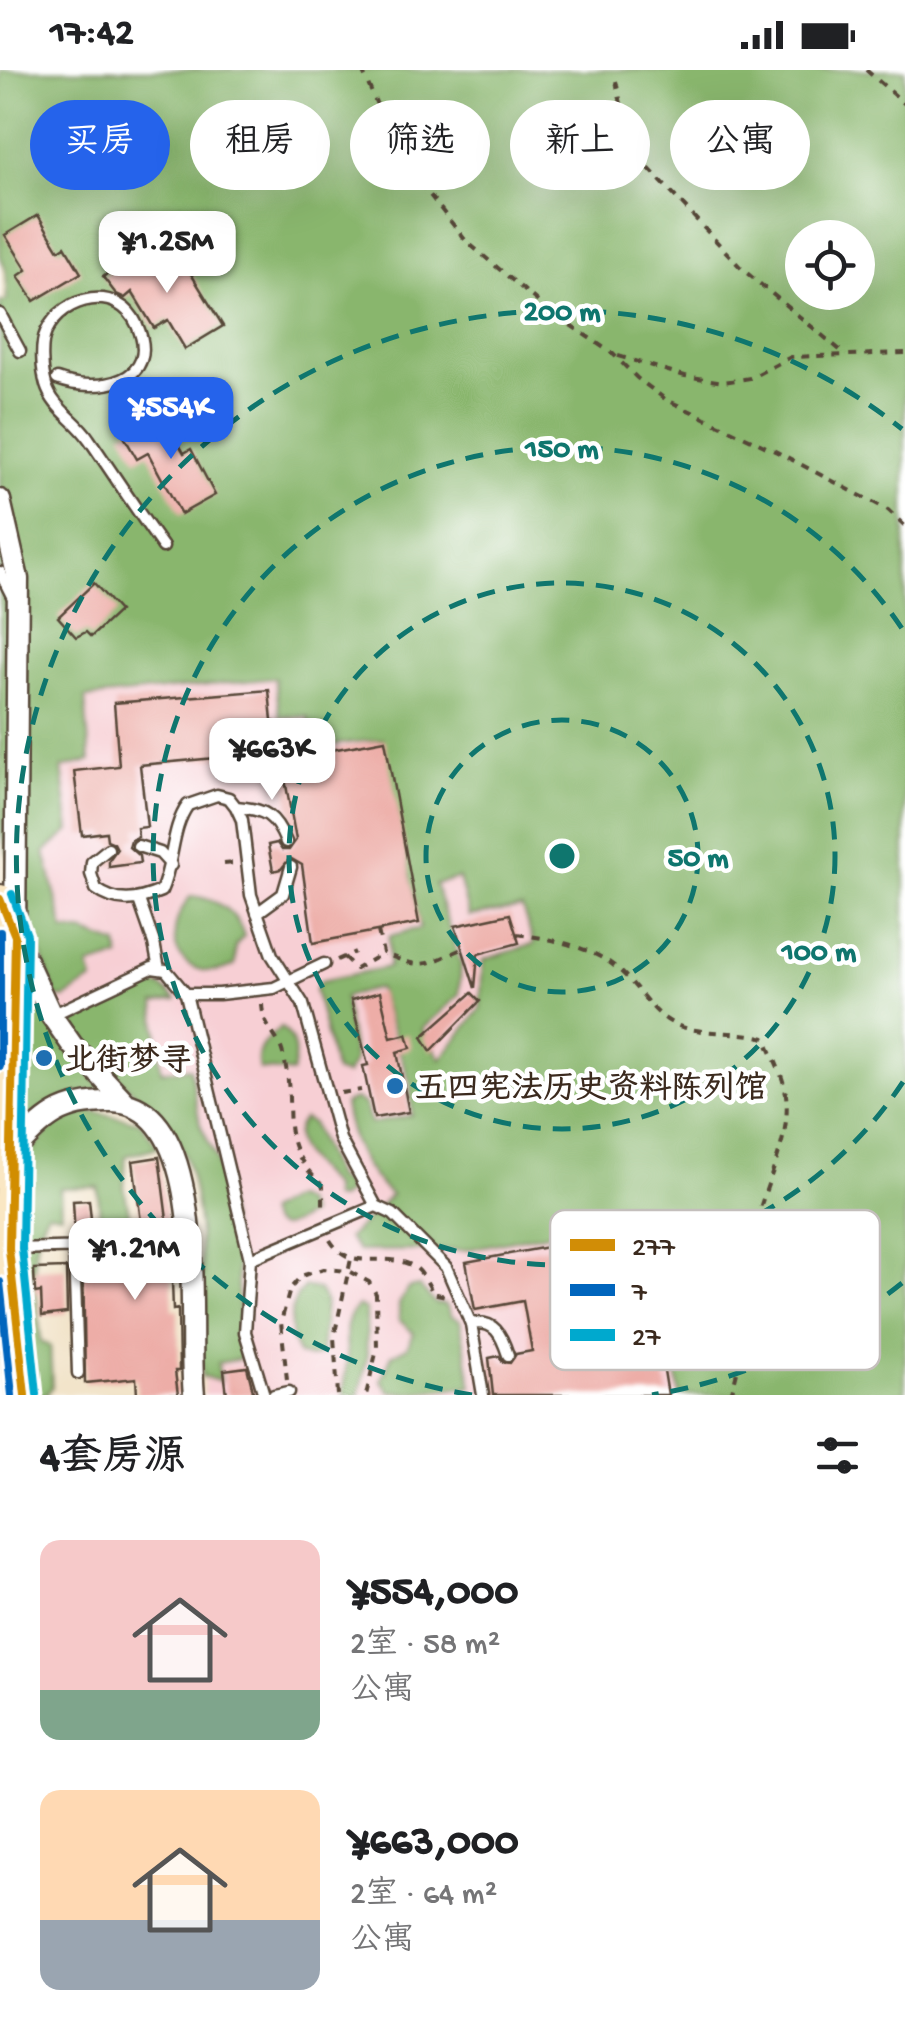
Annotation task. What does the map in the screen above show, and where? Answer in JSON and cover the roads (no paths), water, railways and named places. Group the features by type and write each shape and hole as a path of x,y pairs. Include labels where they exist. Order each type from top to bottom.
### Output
{"main road":[{"path":"0,899 14,936 9,1249 25,1395"}],"street":[{"path":"0,500 12,543 18,606 14,936 52,1015 72,1045 126,1102 143,1110 163,1133 178,1163 188,1220 194,1395"},
{"path":"10,1156 43,1120 69,1105 126,1102"}],"lane":[{"path":"57,378 74,386 97,387 121,382 135,372 142,353 139,328 127,309 101,298 81,300 62,310 46,332 42,346 46,384 54,404 87,435 162,547"},
{"path":"0,314 20,351"},
{"path":"0,572 18,606"},
{"path":"108,849 92,862 96,889 119,901 139,900 161,891 171,865 176,829 188,805 217,795 229,798 236,807 242,820 251,895 272,955 303,1004 340,1139 376,1206 394,1214 446,1267 471,1324 483,1395"},
{"path":"236,807 262,810 273,816 286,842"},
{"path":"138,846 160,853 171,865"},
{"path":"258,913 283,894 291,867"},
{"path":"139,900 159,969"},
{"path":"186,994 261,990 289,982 324,964"},
{"path":"52,1015 152,968 166,970 186,994 250,1259 244,1332 264,1395"},
{"path":"250,1259 376,1206"},
{"path":"9,1249 132,1246"},
{"path":"74,1247 78,1373"},
{"path":"471,1324 492,1325 501,1333 508,1355"},
{"path":"274,1395 289,1392"}],"place":[{"name":"北街梦寻","path":"44,1058"},
{"name":"五四宪法历史资料陈列馆","path":"395,1086"}]}
